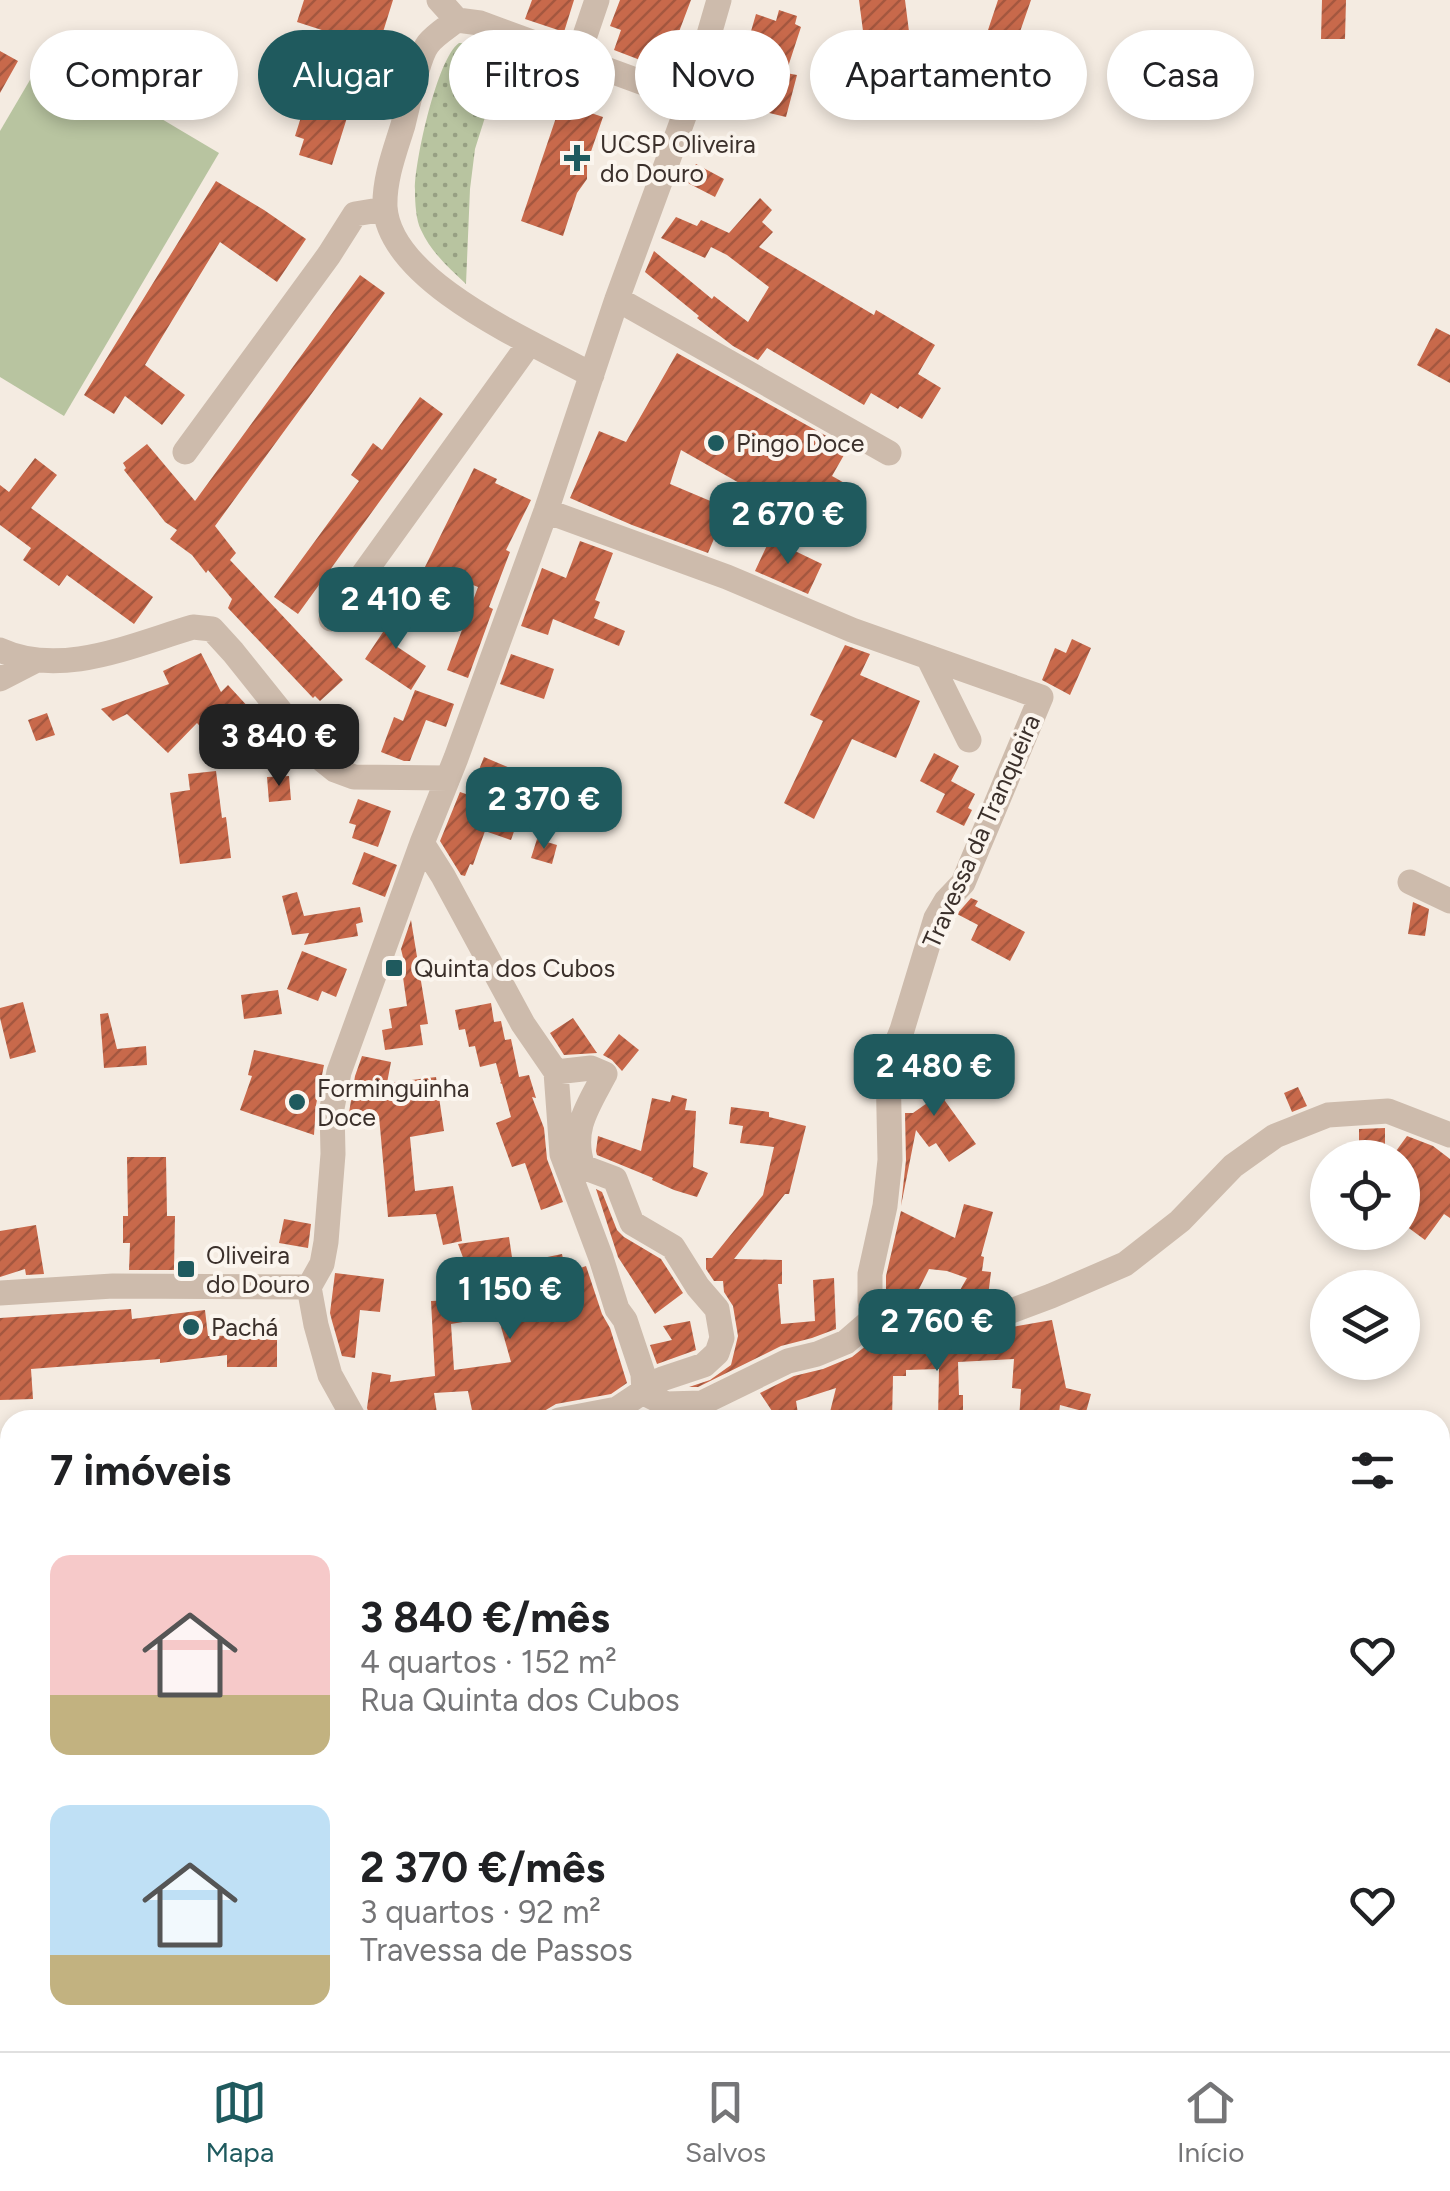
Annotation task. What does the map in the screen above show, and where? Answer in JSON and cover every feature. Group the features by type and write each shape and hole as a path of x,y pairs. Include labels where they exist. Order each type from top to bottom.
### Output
{"street":[{"path":"439,0 498,30"},
{"path":"587,30 597,0"},
{"path":"710,30 719,0"},
{"path":"457,10 426,46 387,178 385,209 394,236 408,258 443,289 530,344 592,375"},
{"path":"349,1410 330,1375 310,1287 322,1264 326,1242 333,1154 332,1108 339,1072 546,511 617,298 683,120"},
{"path":"184,452 356,214 385,209"},
{"path":"617,298 889,453"},
{"path":"330,619 530,344"},
{"path":"546,511 727,577 929,659 969,740"},
{"path":"0,650 33,662 72,660 193,626 212,629 314,753 335,770 354,777 448,778"},
{"name":"Travessa da Tranqueira","path":"875,1318 870,1301 870,1274 885,1206 890,1160 888,1065 936,918 963,883 1041,697 929,659"},
{"path":"0,679 33,662"},
{"path":"422,843 524,1024 556,1072 562,1154 643,1374 644,1393"},
{"path":"1410,882 1450,901"},
{"path":"556,1072 590,1068 605,1074 583,1114 577,1149 584,1167 615,1179 632,1223 673,1248 717,1310 722,1338 717,1353 704,1365 662,1378 644,1393 612,1410"},
{"path":"708,1410 788,1361 846,1342 875,1318 1010,1311 1125,1264 1180,1221 1233,1166 1276,1136 1328,1115 1388,1111 1450,1136"},
{"path":"0,1294 113,1286 310,1287"},
{"path":"644,1393 666,1404 695,1410"}],"green space":[{"path":"449,57 449,120 484,120 475,149 470,189 466,284 425,238 415,196 426,120"},
{"path":"30,80 30,120 163,120 219,153 64,416 0,377 0,131"}],"building":[{"path":"304,0 393,0 384,30 322,30 297,22"},
{"path":"532,0 574,0 565,30 525,19"},
{"path":"620,0 691,0 680,30 635,30 635,58 615,50 621,30 610,26"},
{"path":"859,0 905,0 909,30 863,30"},
{"path":"998,0 1031,0 1021,30 988,30"},
{"path":"1322,0 1346,0 1345,39 1321,39"},
{"path":"779,10 797,16 795,24 801,27 790,61 790,30 751,30 756,14 776,21"},
{"path":"0,51 18,61 0,93"},
{"path":"790,74 797,75 790,102"},
{"path":"300,120 346,120 332,165 299,155 304,139 295,136"},
{"path":"555,120 602,120 587,163 587,179 577,193 563,236 521,221"},
{"path":"696,164 724,179 715,197 686,182"},
{"path":"216,181 306,239 277,282 220,242 145,365 185,395 162,425 125,396 114,414 84,395"},
{"path":"760,198 772,210 762,222 773,232 759,247 874,315 876,310 935,345 918,374 941,388 922,419 871,393 864,405 767,348 758,360 697,318 645,272 654,251 712,299 714,296 748,322 769,287 711,247 705,258 661,238 676,217 697,226 701,220 729,233"},
{"path":"360,275 385,293 215,526 236,553 230,560 343,680 320,701 228,608 232,599 208,570 206,573 192,555 170,539 177,530 165,522 124,470 123,463 147,444 195,501"},
{"path":"1436,328 1450,335 1450,383 1417,365"},
{"path":"677,353 848,448 832,476 855,489 836,523 785,494 778,505 681,450 670,484 727,508 708,553 570,498 599,431 626,442"},
{"path":"420,397 443,414 298,614 274,597 359,481 351,475 373,443 382,450"},
{"path":"35,458 57,475 31,508 153,597 134,624 67,575 59,586 23,560 31,548 0,525 0,485 9,492"},
{"path":"474,468 531,500 506,550 510,552 468,678 447,670 478,587 443,573 440,579 423,571"},
{"path":"770,539 822,564 808,594 755,571"},
{"path":"580,541 613,553 595,600 600,602 594,618 625,631 619,646 553,619 548,635 521,626 542,568 566,578"},
{"path":"403,602 415,611 393,644 426,666 411,690 365,659"},
{"path":"1072,639 1091,648 1070,695 1042,680 1055,648 1066,653"},
{"path":"845,645 870,654 860,675 920,701 896,758 852,739 814,819 784,803 823,721 810,715"},
{"path":"201,653 221,692 228,685 263,723 243,741 234,731 218,746 197,723 168,753 127,714 113,721 101,709 169,684 163,671"},
{"path":"511,654 554,669 544,699 500,684"},
{"path":"415,690 454,704 446,727 426,720 410,761 404,761 381,752 394,717 403,721"},
{"path":"47,713 55,735 36,741 28,720"},
{"path":"934,753 959,766 951,781 975,794 964,826 936,812 945,794 920,781"},
{"path":"484,757 552,786 545,807 525,800 511,840 485,831 465,876 440,841 460,792 469,795"},
{"path":"216,771 231,858 180,864 170,793 190,790 188,774"},
{"path":"289,776 291,800 269,802 267,777"},
{"path":"358,799 391,811 378,847 352,838 356,825 349,823"},
{"path":"537,839 557,845 552,864 531,858"},
{"path":"364,852 397,865 385,897 352,884"},
{"path":"297,892 304,916 360,907 363,922 356,924 358,936 304,945 309,933 292,935 282,896"},
{"path":"971,898 978,901 975,906 1025,932 1010,961 971,940 978,925 957,914"},
{"path":"1413,902 1429,909 1425,936 1408,934"},
{"path":"411,920 428,1024 420,1025 423,1045 385,1050 382,1030 392,1028 389,1009 407,1006 401,949"},
{"path":"302,951 347,969 336,997 322,991 318,1001 287,989"},
{"path":"278,990 282,1014 244,1019 241,995"},
{"path":"23,1002 36,1052 10,1059 0,1008"},
{"path":"491,1003 494,1022 501,1021 505,1040 511,1039 519,1077 529,1075 536,1098 532,1097 544,1128 547,1159 563,1202 541,1210 525,1163 512,1167 496,1123 511,1117 496,1063 480,1067 475,1046 469,1047 465,1029 459,1030 455,1010"},
{"path":"108,1013 117,1049 146,1046 147,1065 104,1068 100,1014"},
{"path":"573,1018 597,1053 564,1055 550,1033"},
{"path":"619,1034 639,1050 622,1071 603,1055"},
{"path":"915,1041 943,1095 924,1090 908,1060"},
{"path":"254,1050 324,1065 314,1135 240,1110 252,1076 248,1075"},
{"path":"362,1056 391,1062 387,1083 436,1077 444,1131 410,1137 415,1191 453,1186 462,1241 443,1245 436,1214 388,1217 379,1116 348,1119"},
{"path":"1298,1087 1307,1106 1292,1112 1284,1093"},
{"path":"940,1094 976,1144 949,1162 936,1143 929,1147 916,1130 901,1206 906,1160 905,1113 913,1113"},
{"path":"672,1095 687,1099 685,1110 696,1111 693,1167 708,1173 697,1197 597,1155 596,1151 598,1136 641,1151 652,1098 670,1102"},
{"path":"731,1107 769,1112 769,1117 806,1126 789,1194 785,1194 734,1259 782,1260 782,1284 778,1284 781,1324 815,1321 813,1280 834,1278 836,1329 781,1346 698,1387 689,1387 710,1380 731,1365 738,1336 733,1306 724,1292 723,1281 714,1281 706,1269 706,1258 712,1258 763,1195 774,1147 740,1143 743,1126 729,1124"},
{"path":"1385,1128 1385,1140 1359,1140 1359,1129"},
{"path":"1420,1141 1450,1159 1450,1218 1444,1214 1425,1240 1420,1236"},
{"path":"127,1157 166,1157 167,1216 175,1216 174,1270 129,1270 130,1243 123,1243 123,1216 128,1216"},
{"path":"596,1189 602,1192 617,1230 661,1259 683,1293 655,1314 618,1257"},
{"path":"964,1204 993,1212 981,1256 982,1271 991,1272 988,1296 956,1297 967,1278 929,1269 917,1293 886,1293 886,1276 901,1211 955,1238"},
{"path":"284,1219 311,1224 308,1248 279,1243"},
{"path":"36,1225 44,1274 26,1275 25,1269 0,1277 0,1231"},
{"path":"509,1237 513,1264 562,1254 566,1273 586,1266 627,1383 611,1394 556,1404 546,1410 472,1410 468,1391 434,1393 437,1410 368,1410 372,1372 391,1375 390,1382 435,1376 431,1301 452,1300 449,1283 471,1279 458,1244","holes":["498,1316 511,1362 454,1370 451,1324"]},
{"path":"335,1273 384,1279 380,1312 360,1310 355,1358 342,1356 330,1313"},
{"path":"131,1309 132,1319 205,1310 208,1336 277,1335 277,1367 227,1367 227,1355 160,1363 160,1359 31,1369 33,1399 0,1400 0,1318"},
{"path":"1052,1320 1066,1388 1091,1394 1087,1410 1060,1405 1059,1410 1020,1410 1021,1389 1012,1388 1014,1359 958,1362 963,1410 938,1410 939,1369 906,1370 906,1376 893,1376 892,1410 830,1410 836,1388 796,1401 797,1410 771,1410 760,1393 794,1376 852,1357 867,1345 894,1344 894,1332 1012,1327"},
{"path":"690,1321 696,1350 657,1364 650,1345 672,1340 663,1326"}],"place":[{"name":"UCSP Oliveira do Douro","path":"577,158"},
{"name":"Pingo Doce","path":"716,443"},
{"name":"Quinta dos Cubos","path":"394,968"},
{"name":"Forminguinha Doce","path":"297,1102"},
{"name":"Oliveira do Douro","path":"186,1269"},
{"name":"Pachá","path":"191,1327"}]}
